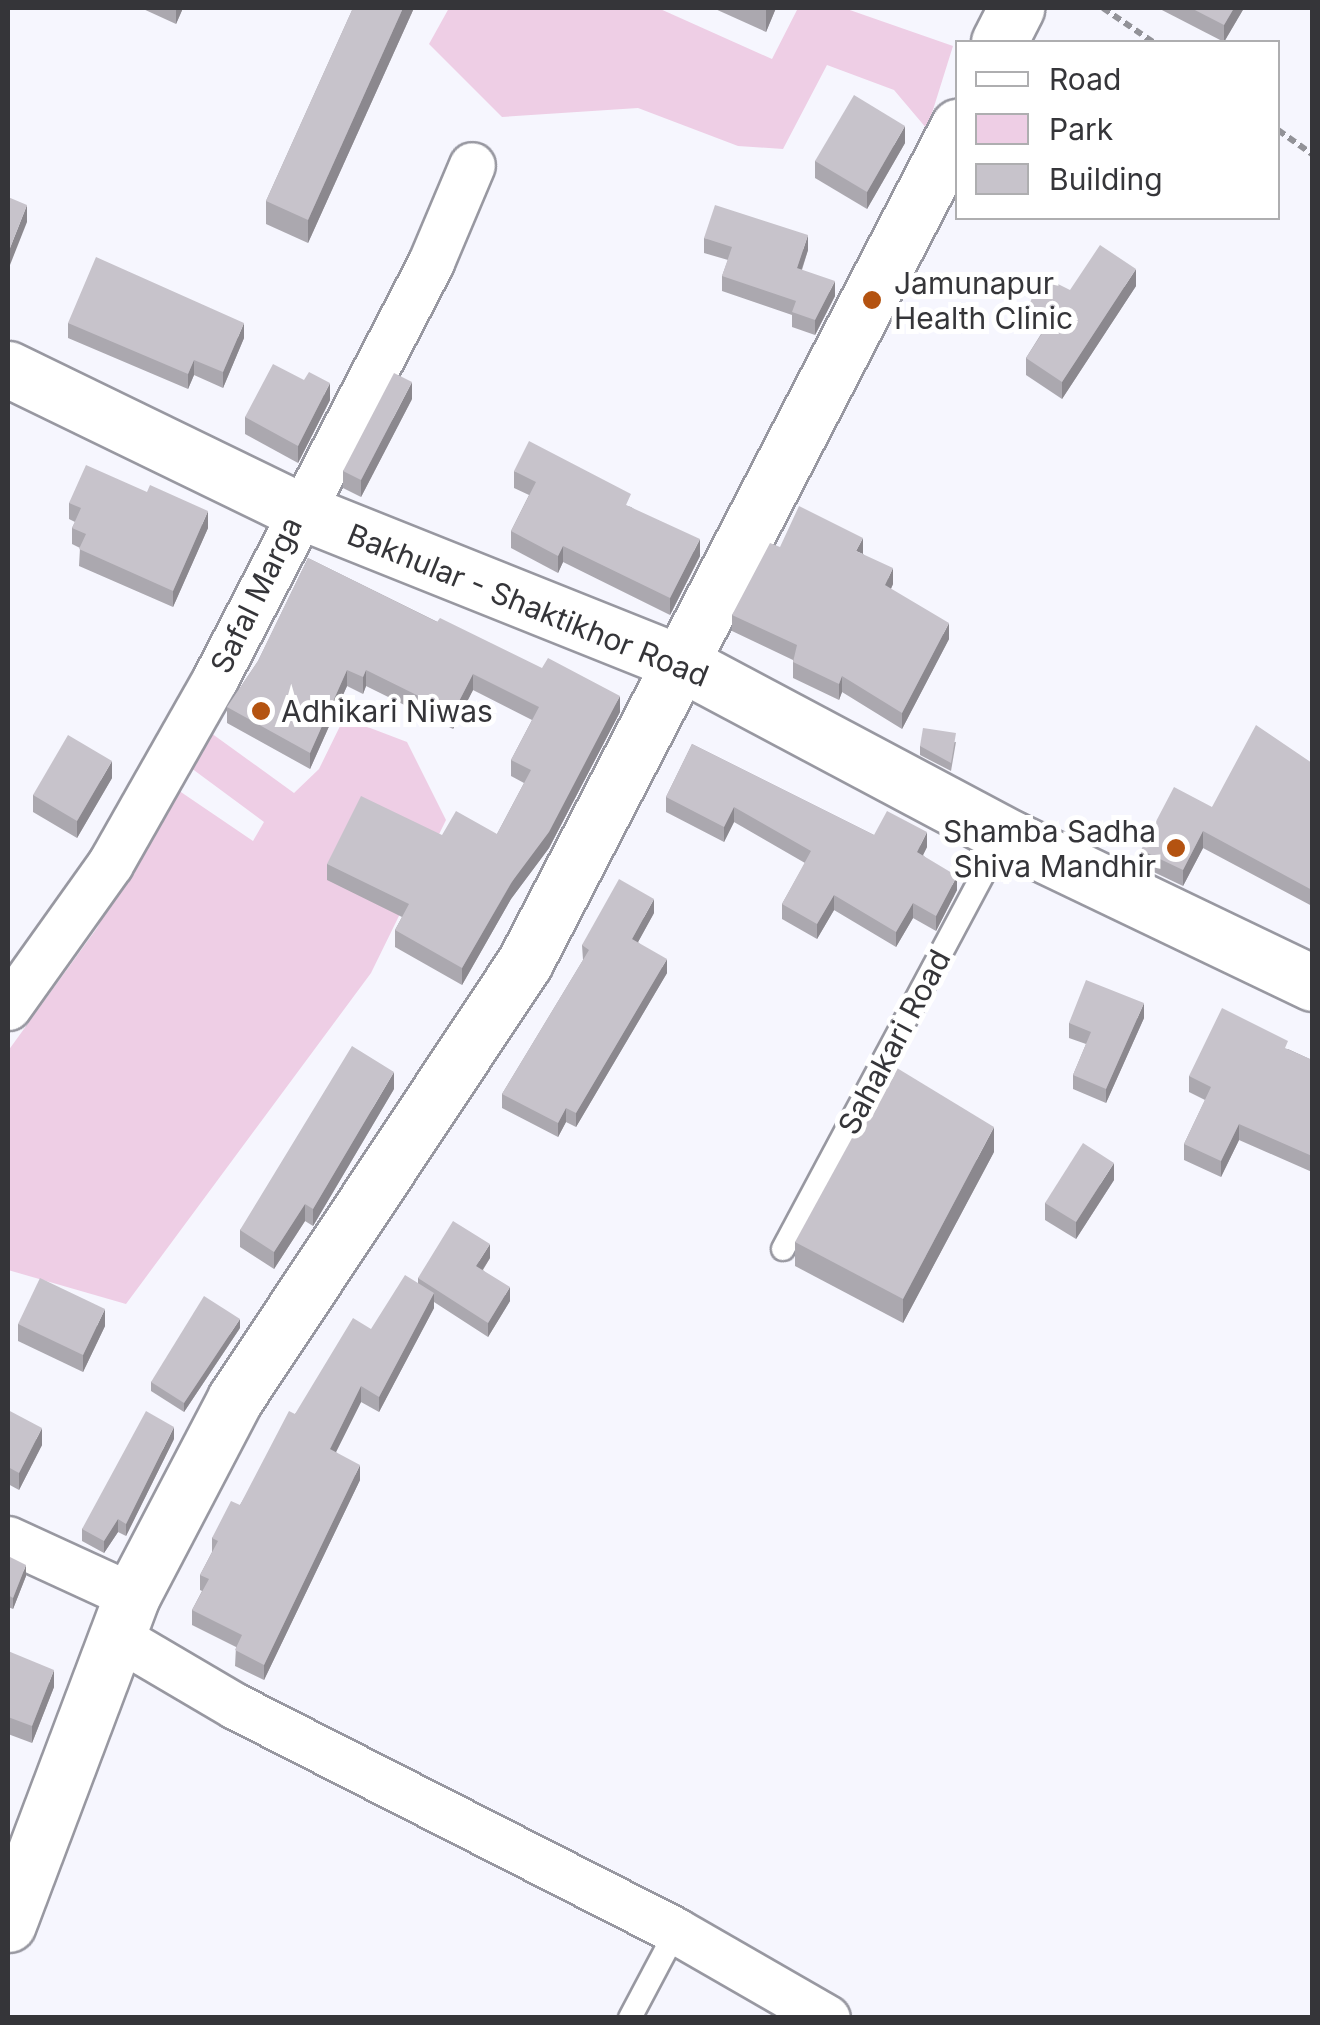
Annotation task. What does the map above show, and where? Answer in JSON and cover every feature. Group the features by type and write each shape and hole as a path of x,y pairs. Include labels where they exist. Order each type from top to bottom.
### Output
{"street":[{"path":"1000,40 1016,8"},
{"path":"8,1924 124,1616 235,1399 525,962 955,133"},
{"name":"Safal Marga","path":"8,1007 110,864 215,679 298,510 430,262 472,166"},
{"name":"Bakhular - Shaktikhor Road","path":"8,370 298,510 681,663 1004,835 1312,983"},
{"path":"8,1539 124,1616 235,1706 676,1931 827,2018"}],"lane":[{"name":"Sahakari Road","path":"783,1249 1004,835"},
{"path":"630,2018 676,1931"}],"path":[{"path":"1104,8 1150,40"},
{"path":"1280,131 1312,154"}],"green space":[{"path":"449,8 658,8 772,59 798,8 844,8 953,46 927,129 894,90 827,65 783,149 738,146 638,108 502,117 429,44"},
{"path":"344,718 407,742 446,820 371,973 126,1304 8,1270 8,1051 97,928 172,786 253,841 264,822 187,765 211,733 294,793 319,769"}],"building":[{"path":"353,8 403,8 308,220 266,201"},
{"path":"1191,8 1234,8 1224,25"},
{"path":"854,95 905,126 867,192 815,161"},
{"path":"8,197 27,205 8,253"},
{"path":"715,205 808,235 797,268 835,281 815,320 792,312 796,301 722,276 732,247 704,238"},
{"path":"1100,245 1136,269 1062,382 1026,358 1050,321 1027,309 1042,276 1070,290"},
{"path":"96,257 244,323 223,372 194,360 188,374 68,323"},
{"path":"273,364 304,380 309,372 330,383 298,446 245,417"},
{"path":"394,373 412,382 361,480 343,471"},
{"path":"529,441 631,494 626,505 700,539 670,598 563,546 558,556 511,531 536,482 514,471"},
{"path":"86,465 147,492 150,485 208,511 173,591 79,549 86,534 72,528 81,508 69,503"},
{"path":"799,506 863,538 856,551 893,568 885,585 949,623 902,713 842,676 839,684 793,662 797,645 732,615 770,543 780,547"},
{"path":"308,558 437,622 440,618 542,668 548,658 620,696 549,832 511,883 462,968 395,930 409,904 327,864 361,796 442,835 456,811 497,834 531,770 511,760 539,707 473,674 453,713 366,670 363,677 347,670 310,753 227,707 258,661"},
{"path":"1256,725 1312,763 1312,890 1203,831 1183,870 1141,850 1174,787 1212,807"},
{"path":"923,728 956,733 951,763 920,746"},
{"path":"68,735 112,761 77,821 33,795"},
{"path":"692,744 874,835 887,811 927,832 917,852 957,876 936,916 913,903 896,932 834,895 817,924 782,904 811,851 734,807 724,827 666,797"},
{"path":"619,879 654,899 632,939 667,959 576,1113 566,1108 558,1123 502,1094 589,950 582,945"},
{"path":"1086,980 1144,1003 1106,1089 1073,1075 1091,1032 1069,1023"},
{"path":"1222,1008 1288,1041 1285,1048 1312,1060 1312,1156 1239,1124 1221,1161 1184,1144 1211,1087 1189,1076"},
{"path":"352,1046 394,1072 313,1209 305,1204 274,1252 240,1230"},
{"path":"892,1065 994,1127 903,1299 795,1242"},
{"path":"1083,1143 1114,1163 1076,1222 1045,1203"},
{"path":"453,1221 490,1244 476,1266 510,1287 488,1323 418,1278"},
{"path":"405,1275 434,1293 379,1397 361,1386 330,1449 360,1465 264,1665 235,1650 242,1635 192,1610 209,1579 200,1575 218,1541 212,1538 231,1501 240,1505 289,1411 295,1414 353,1318 371,1329"},
{"path":"40,1278 105,1309 83,1355 18,1324"},
{"path":"204,1296 240,1319 184,1403 151,1382"},
{"path":"8,1410 42,1428 19,1473 8,1467"},
{"path":"146,1411 174,1427 126,1524 118,1519 104,1541 82,1529"},
{"path":"8,1556 26,1565 13,1598 8,1595"},
{"path":"8,1651 54,1670 32,1726 8,1717"}],"place":[{"name":"Jamunapur Health Clinic","path":"872,300"},
{"name":"Adhikari Niwas","path":"261,711"},
{"name":"Shamba Sadha Shiva Mandhir","path":"1176,848"}]}
